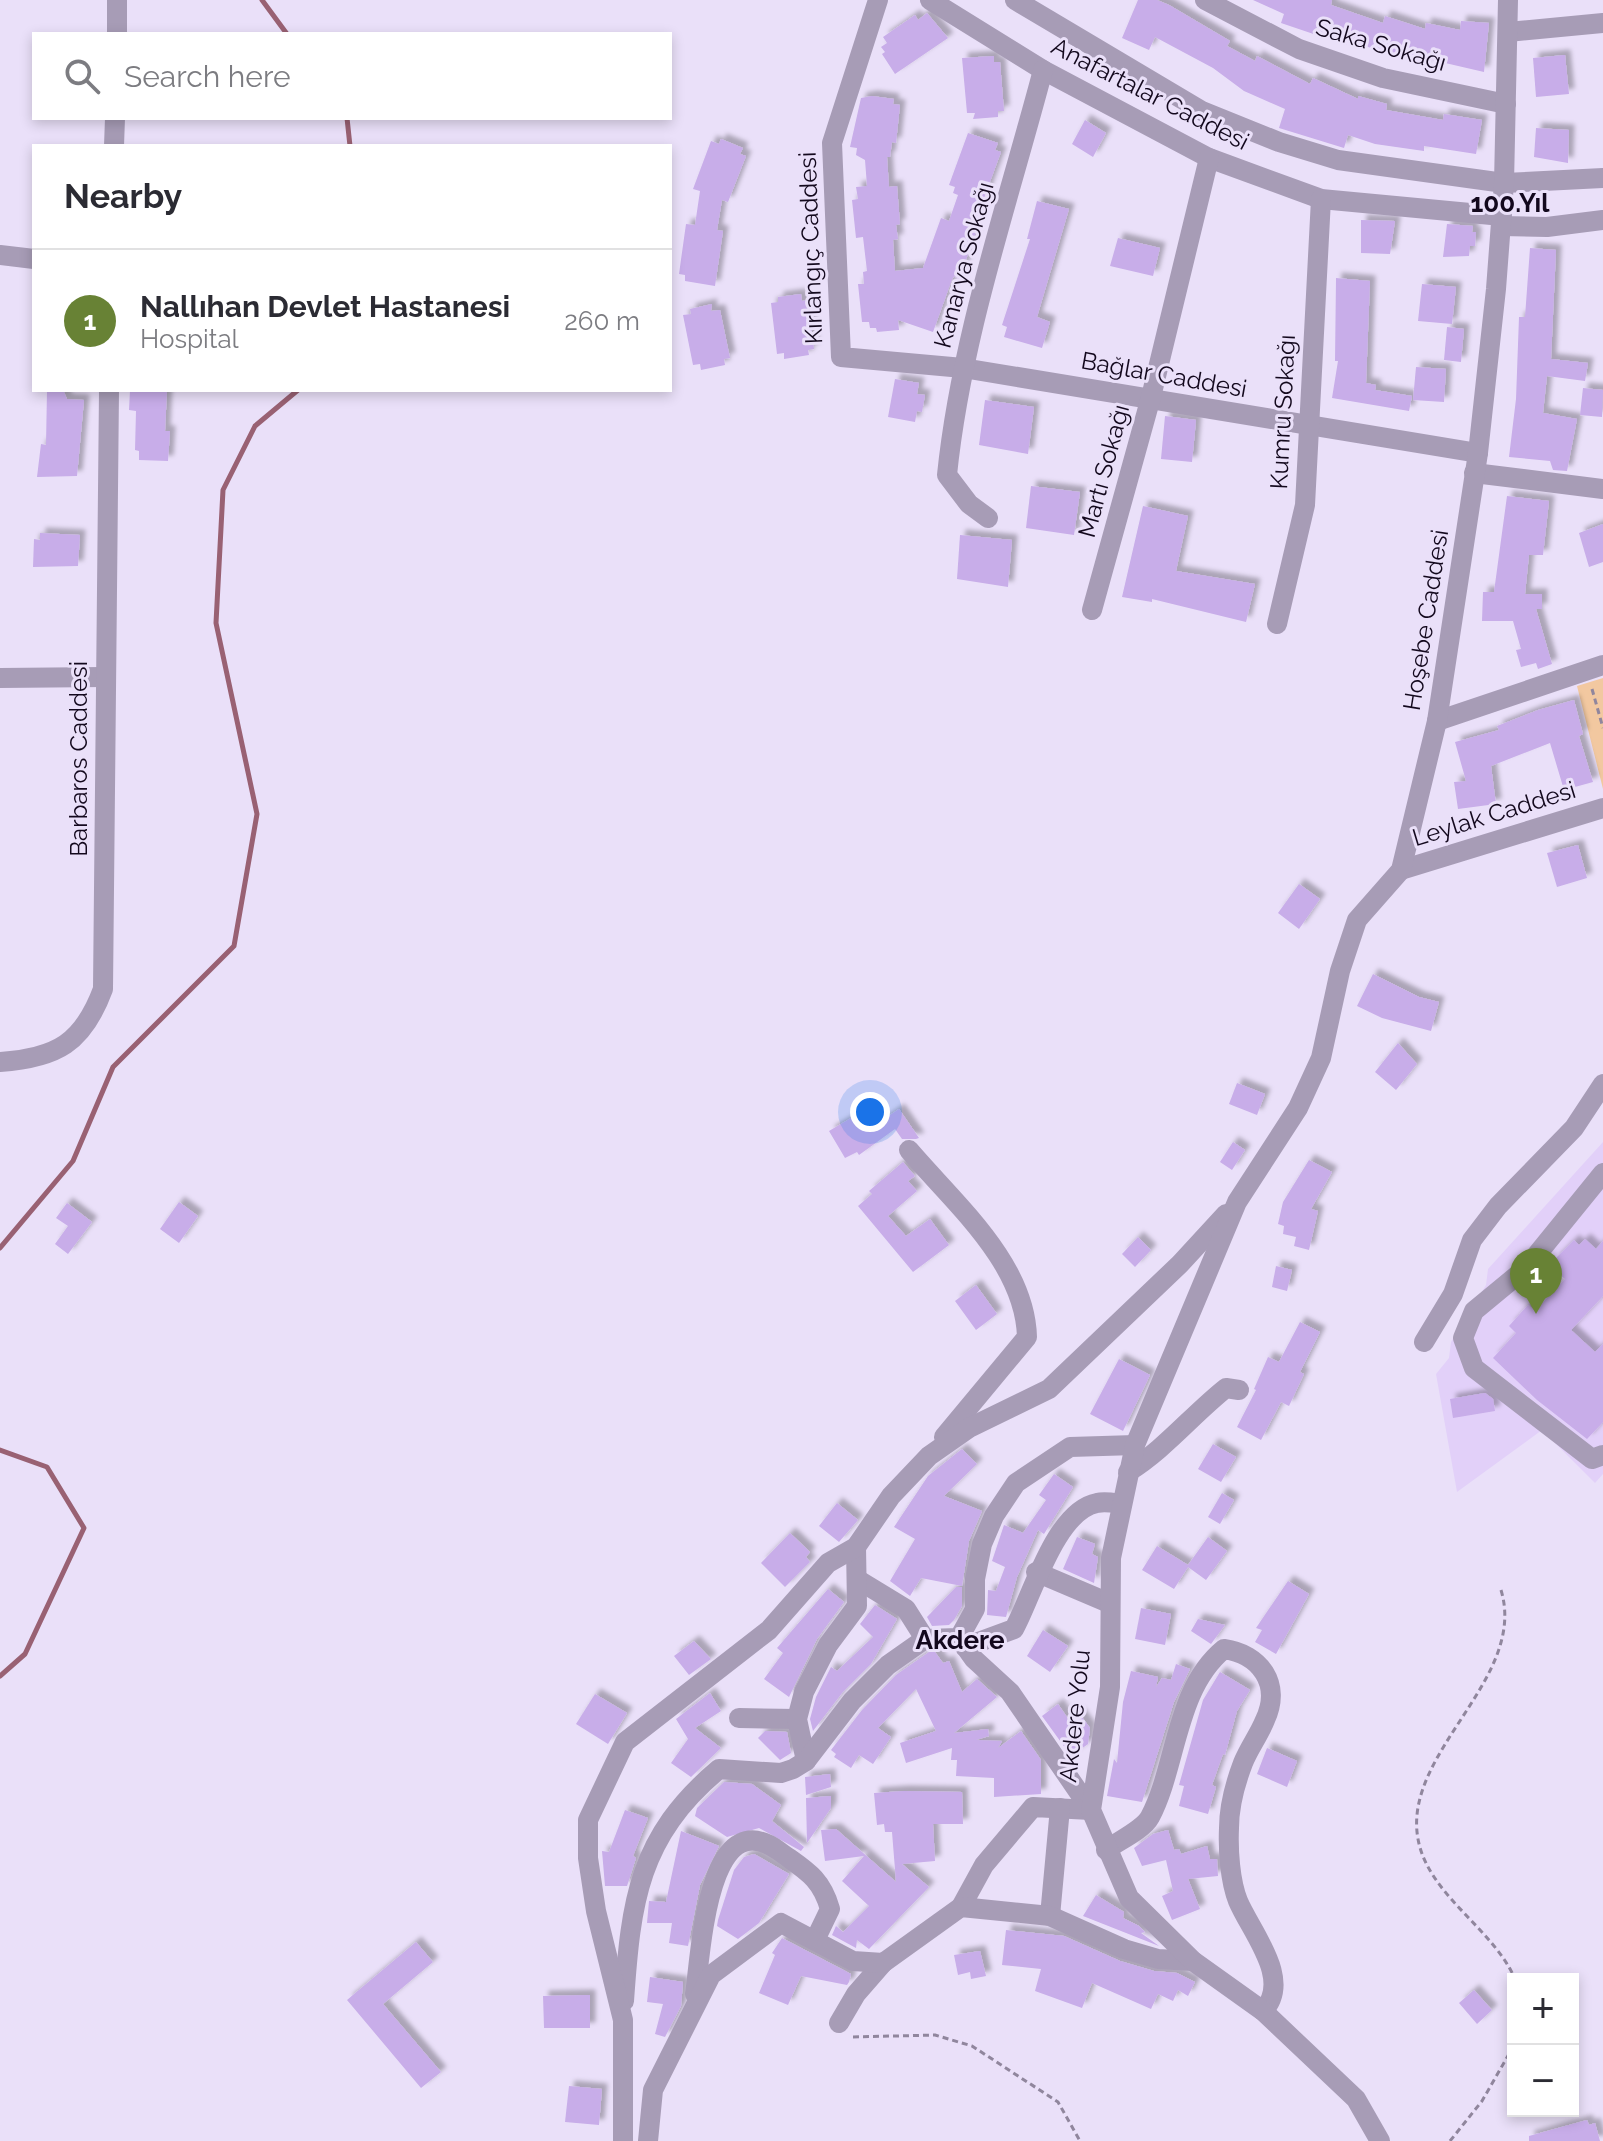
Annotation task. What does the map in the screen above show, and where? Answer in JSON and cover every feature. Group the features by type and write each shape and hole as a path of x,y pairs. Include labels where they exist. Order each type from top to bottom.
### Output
{"street":[{"path":"117,0 117,32"},
{"name":"Kırlangıç Caddesi","path":"841,357 832,143 878,0"},
{"name":"Anafartalar Caddesi","path":"930,0 1043,70 1209,158 1321,199 1547,227 1603,220"},
{"name":"Anafartalar Caddesi","path":"1015,0 1202,111 1279,142 1338,160 1504,183 1603,178"},
{"name":"Saka Sokağı","path":"1205,0 1237,8 1299,49 1383,78 1506,104"},
{"name":"Hoşebe Caddesi","path":"1237,1202 1298,1108 1321,1058 1340,971 1357,920 1401,870 1437,721 1476,463 1501,221 1508,0"},
{"path":"1508,32 1603,23"},
{"name":"Kanarya Sokağı","path":"988,518 969,504 947,475 963,368 1043,70"},
{"path":"114,144 115,120"},
{"name":"Martı Sokağı","path":"1092,610 1151,397 1209,158"},
{"name":"Kumru Sokağı","path":"1277,624 1305,505 1321,199"},
{"path":"0,255 32,259"},
{"name":"Bağlar Caddesi","path":"841,357 963,368 1151,397 1603,489"},
{"name":"Barbaros Caddesi","path":"0,1062 48,1054 70,1045 92,1018 103,989 109,392"},
{"path":"1437,721 1593,668"},
{"path":"0,678 104,677"},
{"name":"Leylak Caddesi","path":"1401,870 1603,808"},
{"path":"1424,1342 1453,1294 1472,1240 1498,1206 1574,1128 1603,1084"},
{"path":"623,2020 596,1911 588,1858 588,1820 605,1778 625,1742 769,1630 828,1563 856,1547 891,1496 929,1456 1027,1337 1026,1312 1013,1277 909,1150"},
{"path":"1603,1173 1526,1268 1474,1311 1463,1338 1474,1368 1592,1459 1603,1455"},
{"path":"929,1456 969,1428 1049,1389 1180,1264 1237,1202"},
{"name":"Akdere Yolu","path":"1237,1202 1135,1445 1128,1472 1111,1558 1110,1687 1091,1810 1129,1898 1193,1961 1263,2011 1356,2099 1380,2141"},
{"path":"1128,1472 1156,1455 1192,1415 1226,1388 1239,1390"},
{"path":"962,1643 975,1609 975,1579 982,1544 994,1516 1016,1483 1070,1447 1135,1445"},
{"path":"623,2141 623,2020 630,1919 644,1867 688,1795 719,1769 781,1773 806,1761 852,1701 888,1665 925,1639 962,1643 1014,1629 1036,1572 1080,1511 1100,1502 1122,1504"},
{"path":"806,1761 797,1719 804,1692 828,1645 857,1606 860,1581 856,1547"},
{"path":"1036,1572 1109,1603"},
{"path":"860,1581 906,1609 925,1639"},
{"path":"962,1643 1010,1692 1091,1810"},
{"path":"1106,1850 1149,1819 1178,1727 1208,1662 1224,1649 1245,1652 1263,1672 1270,1697 1266,1719 1243,1762 1230,1810 1229,1843 1237,1898 1275,1984 1272,1999 1263,2011"},
{"path":"739,1718 797,1719"},
{"path":"839,2023 856,1994 883,1963 961,1907 984,1865 1033,1807 1091,1810"},
{"path":"1050,1916 1060,1808"},
{"path":"693,2007 707,1909 721,1864 735,1844 754,1838 768,1843 823,1886 830,1909 816,1938"},
{"path":"961,1907 1050,1916 1124,1949 1158,1959 1193,1961"},
{"path":"648,2141 653,2090 711,1975 781,1923 816,1938 853,1961 883,1963"}],"path":[{"path":"1593,668 1603,728"},
{"path":"1501,1590 1506,1626 1501,1650 1458,1721 1423,1791 1417,1828 1422,1852 1433,1874 1501,1952 1512,1973"},
{"path":"839,2023 856,2038 935,2035 972,2046 1058,2102 1080,2141"},
{"path":"1450,2141 1488,2092 1507,2058"}],"shaded area":[{"path":"1603,678 1603,789 1577,686"},
{"path":"1603,1142 1603,1474 1595,1483 1542,1430 1457,1492 1436,1374 1449,1358 1451,1342 1486,1285 1488,1269"}],"building":[{"path":"1138,0 1157,0 1169,5 1230,41 1227,46 1255,61 1257,56 1310,84 1313,78 1358,99 1358,96 1387,104 1386,110 1443,120 1444,114 1482,120 1476,154 1424,146 1424,151 1375,144 1348,135 1344,148 1279,128 1285,109 1244,91 1213,68 1155,37 1149,50 1122,38"},
{"path":"1253,0 1332,0 1331,5 1383,23 1385,16 1425,29 1426,23 1460,30 1461,21 1489,23 1484,72 1428,59 1426,66 1348,41 1346,45 1281,23 1284,14"},
{"path":"927,13 948,38 895,74 882,54 885,52 881,47 887,43 883,37 915,15 918,20"},
{"path":"1565,55 1569,94 1536,97 1533,58"},
{"path":"994,56 994,62 1000,62 1004,111 998,111 998,117 973,119 975,113 967,113 962,58"},
{"path":"861,98 894,99 893,104 900,105 896,143 892,142 890,157 887,157 889,187 897,186 900,224 896,225 898,239 893,240 895,271 923,268 941,218 949,221 958,195 953,193 955,187 949,185 968,133 998,143 995,150 1001,152 984,198 979,196 969,222 973,224 971,230 976,232 959,279 954,276 951,282 933,332 898,320 899,330 877,332 876,328 870,328 869,322 862,322 858,284 864,284 863,272 867,271 863,237 856,238 852,200 858,199 856,187 867,186 865,160 856,155 857,148 850,147"},
{"path":"1085,120 1106,133 1093,157 1072,144"},
{"path":"1536,128 1569,130 1568,163 1534,157"},
{"path":"721,139 743,148 740,154 746,156 728,202 722,200 717,230 723,231 715,286 685,281 685,275 679,274 686,224 695,225 700,191 693,189 711,141 719,144"},
{"path":"1037,201 1069,209 1037,317 1050,322 1042,348 1004,337 1007,327 1002,325 1030,239 1027,239"},
{"path":"1361,220 1395,221 1390,254 1361,253"},
{"path":"1447,224 1473,226 1475,246 1470,246 1469,256 1443,257"},
{"path":"1118,238 1160,248 1153,276 1110,266"},
{"path":"1530,248 1556,250 1551,359 1588,363 1585,381 1547,376 1543,413 1577,419 1567,471 1553,470 1550,461 1509,457 1516,399 1519,317 1525,317"},
{"path":"1336,278 1370,281 1366,383 1376,385 1375,390 1412,396 1409,411 1332,398 1338,361 1335,361"},
{"path":"1422,284 1456,287 1452,324 1418,321"},
{"path":"801,294 802,301 808,300 814,349 808,350 809,355 784,359 784,353 777,354 771,303 778,302 778,297"},
{"path":"712,304 711,311 720,310 730,358 724,359 725,365 701,370 700,364 693,365 683,315 691,314 690,309"},
{"path":"1447,327 1464,329 1461,362 1444,360"},
{"path":"1416,367 1446,369 1444,402 1413,400"},
{"path":"895,379 919,383 917,394 925,395 922,412 917,411 915,422 888,417"},
{"path":"1583,388 1603,390 1602,417 1580,415"},
{"path":"47,392 64,392 67,399 84,400 77,476 37,477 41,444 46,445"},
{"path":"130,392 167,392 165,431 170,431 168,461 139,460 139,451 135,450 136,411 129,410"},
{"path":"985,400 1034,407 1028,454 979,445"},
{"path":"1165,416 1196,420 1192,462 1161,459"},
{"path":"1031,486 1080,492 1074,535 1026,528"},
{"path":"1507,496 1549,501 1543,555 1529,555 1525,594 1542,594 1542,609 1536,609 1552,664 1538,669 1536,663 1521,667 1516,650 1521,649 1513,621 1482,621 1483,592 1494,592"},
{"path":"1143,506 1188,516 1176,571 1255,584 1246,622 1152,599 1152,602 1122,597"},
{"path":"1603,524 1603,562 1589,567 1579,533"},
{"path":"40,533 80,535 78,566 33,567 34,539 40,540"},
{"path":"960,535 1012,540 1008,587 957,579"},
{"path":"1574,700 1583,734 1579,736 1593,782 1564,790 1550,743 1491,766 1496,804 1458,809 1454,782 1466,781 1455,742 1499,730 1497,726"},
{"path":"1578,845 1587,878 1557,887 1547,853"},
{"path":"1299,884 1320,899 1299,929 1278,913"},
{"path":"1373,974 1419,997 1439,1002 1431,1031 1382,1018 1357,1006"},
{"path":"1398,1043 1417,1064 1396,1090 1375,1072"},
{"path":"1237,1083 1265,1094 1257,1115 1229,1104"},
{"path":"899,1109 919,1138 902,1139 895,1129 859,1155 857,1152 845,1158 829,1131 858,1114 868,1130"},
{"path":"1233,1142 1245,1150 1232,1170 1220,1162"},
{"path":"1309,1160 1332,1172 1311,1209 1318,1211 1309,1250 1294,1246 1296,1237 1283,1234 1284,1226 1278,1224 1283,1202"},
{"path":"903,1162 915,1176 908,1181 917,1191 888,1216 906,1236 930,1219 949,1245 913,1272 858,1206 872,1194 869,1191"},
{"path":"179,1202 198,1216 179,1243 160,1229"},
{"path":"67,1203 92,1222 68,1254 55,1244 68,1226 56,1218"},
{"path":"1138,1237 1151,1250 1135,1267 1122,1254"},
{"path":"1585,1239 1596,1249 1603,1241 1603,1296 1571,1330 1595,1352 1603,1344 1603,1422 1587,1439 1537,1400 1493,1358 1516,1333 1509,1326 1528,1305 1535,1311 1565,1279 1553,1269 1558,1264 1554,1260 1574,1240 1579,1245"},
{"path":"1276,1266 1292,1270 1287,1291 1272,1287"},
{"path":"976,1285 997,1314 976,1330 955,1301"},
{"path":"1300,1322 1320,1332 1300,1372 1304,1374 1289,1406 1281,1402 1261,1440 1237,1427 1268,1357 1279,1362"},
{"path":"1119,1359 1150,1375 1123,1431 1090,1414"},
{"path":"1485,1393 1493,1399 1495,1411 1453,1418 1450,1399"},
{"path":"1213,1444 1236,1457 1221,1482 1198,1469"},
{"path":"962,1449 977,1464 944,1496 982,1511 969,1541 962,1586 921,1578 910,1596 890,1581 915,1539 894,1527 928,1476"},
{"path":"1054,1474 1073,1487 1044,1534 1038,1530 1017,1577 1006,1617 987,1615 988,1590 996,1591 1005,1567 992,1561 1004,1525 1023,1533 1046,1500 1039,1495"},
{"path":"1222,1493 1234,1500 1220,1524 1208,1517"},
{"path":"837,1503 858,1520 839,1542 819,1526"},
{"path":"790,1533 810,1552 806,1557 810,1562 785,1587 761,1563"},
{"path":"1077,1537 1095,1544 1092,1554 1098,1557 1094,1583 1063,1569"},
{"path":"1208,1537 1227,1551 1206,1580 1188,1567 1174,1589 1142,1570 1157,1546 1188,1565"},
{"path":"1288,1581 1309,1594 1276,1654 1255,1642 1262,1630 1256,1628"},
{"path":"956,1587 962,1587 962,1606 954,1620 949,1625 932,1626 927,1617"},
{"path":"828,1589 844,1602 817,1639 789,1697 764,1679 783,1653 777,1648"},
{"path":"875,1605 897,1619 871,1664 842,1693 813,1731 810,1719 816,1697 831,1667 837,1671 873,1637 860,1624"},
{"path":"1141,1608 1171,1614 1165,1645 1135,1639"},
{"path":"1198,1619 1225,1625 1211,1644 1191,1631"},
{"path":"1043,1630 1068,1646 1050,1672 1027,1656"},
{"path":"694,1641 711,1659 689,1675 674,1656"},
{"path":"929,1652 935,1652 943,1663 949,1661 962,1692 977,1679 997,1697 954,1733 988,1729 989,1736 976,1740 1002,1741 998,1748 1021,1731 1041,1760 1041,1794 994,1797 994,1778 956,1776 957,1760 951,1760 952,1748 906,1763 900,1743 936,1731 916,1689 878,1728 891,1737 873,1764 859,1755 851,1768 834,1757 836,1754 831,1750 862,1710 896,1675"},
{"path":"1176,1664 1190,1669 1174,1702 1142,1802 1107,1796 1114,1759 1117,1763 1123,1702 1131,1671 1158,1677 1156,1687 1162,1678 1171,1680"},
{"path":"1220,1672 1250,1690 1237,1711 1225,1755 1212,1785 1216,1787 1208,1814 1179,1806 1184,1786 1179,1785 1203,1700"},
{"path":"710,1693 721,1711 695,1728 721,1748 691,1777 671,1763 688,1739 676,1719"},
{"path":"595,1694 627,1713 608,1744 576,1724"},
{"path":"1058,1704 1069,1720 1079,1713 1090,1728 1088,1744 1071,1756 1042,1716"},
{"path":"765,1731 787,1732 791,1753 780,1760 758,1738"},
{"path":"1267,1748 1297,1761 1287,1787 1257,1774"},
{"path":"830,1774 831,1787 806,1795 805,1777"},
{"path":"724,1782 752,1784 781,1805 772,1821 804,1847 801,1851 759,1828 727,1837 695,1816 697,1808"},
{"path":"962,1792 963,1824 933,1824 935,1861 902,1864 929,1887 869,1949 857,1940 856,1948 832,1935 836,1926 843,1932 869,1906 842,1881 864,1856 825,1861 821,1830 836,1829 896,1882 892,1832 885,1832 884,1824 877,1825 874,1793"},
{"path":"831,1796 831,1808 807,1843 806,1798"},
{"path":"625,1810 648,1818 633,1856 636,1858 627,1886 605,1886 602,1851 609,1852"},
{"path":"1168,1830 1174,1850 1179,1849 1181,1854 1207,1846 1210,1859 1217,1859 1218,1876 1188,1879 1200,1909 1172,1920 1162,1896 1173,1891 1166,1860 1142,1866 1134,1848 1153,1834"},
{"path":"681,1831 719,1846 700,1885 688,1946 669,1943 672,1923 647,1923 649,1901 666,1902"},
{"path":"754,1854 789,1874 759,1923 738,1939 717,1926 718,1920 734,1870 744,1857"},
{"path":"1096,1895 1124,1912 1123,1918 1139,1926 1145,1932 1141,1933 1159,1946 1083,1916"},
{"path":"1006,1930 1064,1936 1120,1961 1154,1971 1177,1973 1195,1982 1188,1996 1178,1990 1173,2001 1158,1994 1151,2009 1092,1983 1082,2008 1035,1991 1041,1969 1002,1965"},
{"path":"782,1938 851,1974 847,1985 801,1976 788,2005 759,1993 775,1955 772,1953"},
{"path":"416,1942 433,1962 383,2004 441,2072 421,2088 347,2000"},
{"path":"980,1951 986,1976 971,1979 970,1972 958,1975 954,1955"},
{"path":"650,1977 683,1982 681,2006 665,2037 655,2034 663,2004 647,2002"},
{"path":"1474,1990 1492,2010 1477,2024 1459,2003"},
{"path":"590,1995 590,2028 544,2028 543,1996"},
{"path":"569,2086 602,2089 599,2125 565,2122"},
{"path":"1587,2120 1589,2125 1595,2123 1600,2141 1529,2141 1529,2136"}],"waterway":[{"path":"262,0 286,32"},
{"path":"347,120 350,144"},
{"path":"0,1248 73,1161 113,1067 234,946 257,814 216,623 223,490 255,426 296,392"},
{"path":"0,1450 47,1467 84,1528 25,1654 0,1676"}],"place":[{"name":"Nallıhan Devlet Hastanesi","path":"1536,1314"}],"district":[{"name":"100.Yıl","path":"1510,203"},
{"name":"Akdere","path":"960,1640"}]}
